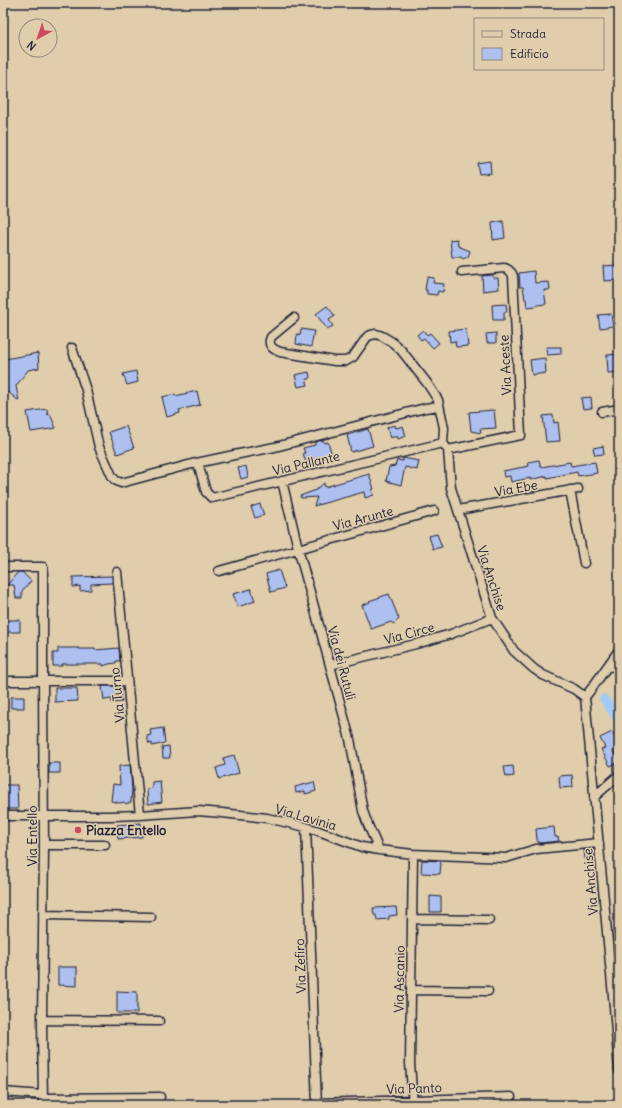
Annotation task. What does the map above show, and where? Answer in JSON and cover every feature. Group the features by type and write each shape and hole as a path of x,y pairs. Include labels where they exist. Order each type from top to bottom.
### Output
{"street":[{"name":"Via Aceste","path":"446,446 521,435 512,273 504,268 462,272"},
{"name":"Via Anchise","path":"294,318 271,337 269,341 274,350 335,361 346,361 353,357 367,337 376,334 392,342 401,350 427,383 438,400 444,428 451,488 492,618 514,651 534,669 543,676 574,689 584,697 617,1007 619,1070"},
{"path":"72,348 86,390 99,446 112,476 115,480 121,483 198,463 275,448 425,408 439,406"},
{"path":"602,412 619,409"},
{"name":"Via Pallante","path":"198,463 206,492 212,498 282,481 446,446"},
{"name":"Via dei Rutuli","path":"282,481 298,548 350,739 364,811 368,825 379,850"},
{"name":"Via Ebe","path":"458,510 574,490 584,563"},
{"name":"Via Arunte","path":"219,571 434,511"},
{"name":"Via Entello","path":"3,567 43,567 43,1099"},
{"name":"Via Turno","path":"117,572 140,815"},
{"name":"Via Circe","path":"330,665 452,634 492,618"},
{"path":"584,697 619,650"},
{"path":"607,667 619,666"},
{"path":"3,681 127,681"},
{"path":"594,797 619,775"},
{"name":"Via Lavinia","path":"3,816 140,815 198,811 214,812 267,818 316,830 362,847 414,854 506,858 536,849 599,843"},
{"name":"Via Zefiro","path":"306,827 317,1104"},
{"path":"44,844 105,845"},
{"name":"Via Ascanio","path":"413,1102 410,1063 414,854"},
{"path":"43,915 151,917"},
{"path":"413,919 489,920"},
{"path":"411,990 488,992"},
{"path":"42,1020 159,1021"},
{"path":"3,1092 43,1099 160,1097"},
{"name":"Via Panto","path":"317,1104 413,1102 511,1097"}],"building":[{"path":"490,161 491,173 479,174 477,163"},
{"path":"503,221 505,238 493,240 492,223"},
{"path":"457,239 458,246 470,251 468,257 464,259 460,257 452,257 450,240"},
{"path":"619,265 619,280 604,281 603,266"},
{"path":"534,271 535,283 549,282 550,290 544,290 546,304 527,307 523,287 520,287 519,273"},
{"path":"493,275 493,278 498,278 499,289 483,291 482,276"},
{"path":"427,277 434,278 433,283 444,284 443,292 438,291 437,295 427,294 427,290 425,290"},
{"path":"506,304 507,312 504,312 504,320 493,320 492,305"},
{"path":"327,306 335,316 329,320 333,326 327,329 316,314"},
{"path":"611,314 613,326 600,328 598,315"},
{"path":"301,329 314,331 311,347 296,344 297,334 300,335"},
{"path":"466,329 468,346 456,347 455,341 450,342 449,331"},
{"path":"423,330 427,335 430,333 439,343 433,348 424,338 421,340 417,335"},
{"path":"496,333 496,343 487,343 486,334"},
{"path":"546,347 561,347 561,354 547,355"},
{"path":"38,353 39,368 28,370 16,386 19,401 8,392 3,393 3,385 5,385 3,364 5,359"},
{"path":"619,354 619,372 608,373 607,355"},
{"path":"545,358 546,373 532,375 530,360"},
{"path":"136,371 138,382 127,385 123,374"},
{"path":"309,372 310,379 306,379 308,385 298,387 295,375"},
{"path":"197,391 200,405 179,410 180,413 167,417 162,397 175,394 175,396"},
{"path":"591,397 592,408 583,409 581,398"},
{"path":"47,409 48,415 50,414 56,428 31,432 27,412"},
{"path":"494,410 496,428 480,429 481,433 471,431 469,412"},
{"path":"553,415 554,423 558,422 560,441 546,442 543,416"},
{"path":"395,425 396,428 403,426 406,436 398,439 397,436 390,438 387,427"},
{"path":"126,426 134,448 117,454 109,432"},
{"path":"368,429 373,446 351,452 347,435"},
{"path":"323,440 324,443 328,442 332,455 306,463 303,448 315,445 315,442"},
{"path":"603,446 604,454 595,455 593,448"},
{"path":"403,458 419,461 417,470 405,467 401,485 386,481 389,467 395,466 397,460 403,461"},
{"path":"539,460 541,467 570,462 571,466 595,462 597,473 578,476 577,472 547,478 547,476 511,482 510,476 504,477 503,471 529,466 528,462"},
{"path":"246,466 248,477 241,479 238,468"},
{"path":"369,474 374,489 372,490 374,495 365,498 364,492 314,506 317,497 301,498 300,496 316,490 324,483 325,487"},
{"path":"260,504 264,515 255,518 251,507"},
{"path":"437,534 442,547 433,549 429,536"},
{"path":"279,570 285,588 271,592 266,574"},
{"path":"18,572 22,572 31,581 22,591 22,598 16,598 14,585 7,585"},
{"path":"112,576 112,583 91,584 91,590 80,591 80,586 73,587 73,577"},
{"path":"251,589 255,601 238,607 233,594"},
{"path":"389,594 399,619 394,624 391,622 371,629 362,605"},
{"path":"3,620 20,620 20,632 5,632 5,628 3,628"},
{"path":"58,648 95,650 119,648 120,661 103,666 103,664 62,664 62,666 53,666 53,653 58,653"},
{"path":"102,686 120,686 122,702 112,703 112,699 104,700"},
{"path":"55,688 77,688 78,701 55,702"},
{"path":"11,697 24,697 24,708 11,708"},
{"path":"163,728 165,743 152,746 152,743 149,744 147,736 151,735 150,730"},
{"path":"612,732 619,746 619,748 613,751 619,762 610,766 601,749 605,748 600,738"},
{"path":"169,746 170,758 163,758 162,747"},
{"path":"234,755 239,773 219,779 216,768 225,765 223,758"},
{"path":"49,763 60,763 60,773 49,773"},
{"path":"130,765 132,789 131,802 126,804 124,802 120,803 111,801 113,784 120,785 119,766"},
{"path":"513,766 514,776 506,777 504,767"},
{"path":"572,775 573,787 560,788 559,776"},
{"path":"160,781 162,802 148,804 147,789 152,788 152,782"},
{"path":"314,782 316,791 305,794 305,791 296,793 295,787"},
{"path":"3,785 17,785 18,809 3,809"},
{"path":"141,823 142,837 118,839 117,825"},
{"path":"554,827 555,837 558,837 559,841 539,843 537,840 536,829"},
{"path":"594,849 594,858 585,859 584,850"},
{"path":"422,860 441,861 440,874 421,873"},
{"path":"430,896 441,897 441,912 430,912"},
{"path":"396,907 397,915 389,916 389,919 377,920 376,915 374,915 373,908"},
{"path":"58,967 77,967 77,986 58,985"},
{"path":"117,991 137,992 137,1013 117,1013"}],"waterway":[{"path":"604,699 619,721"}],"place":[{"name":"Piazza Entello","path":"78,830"}]}
